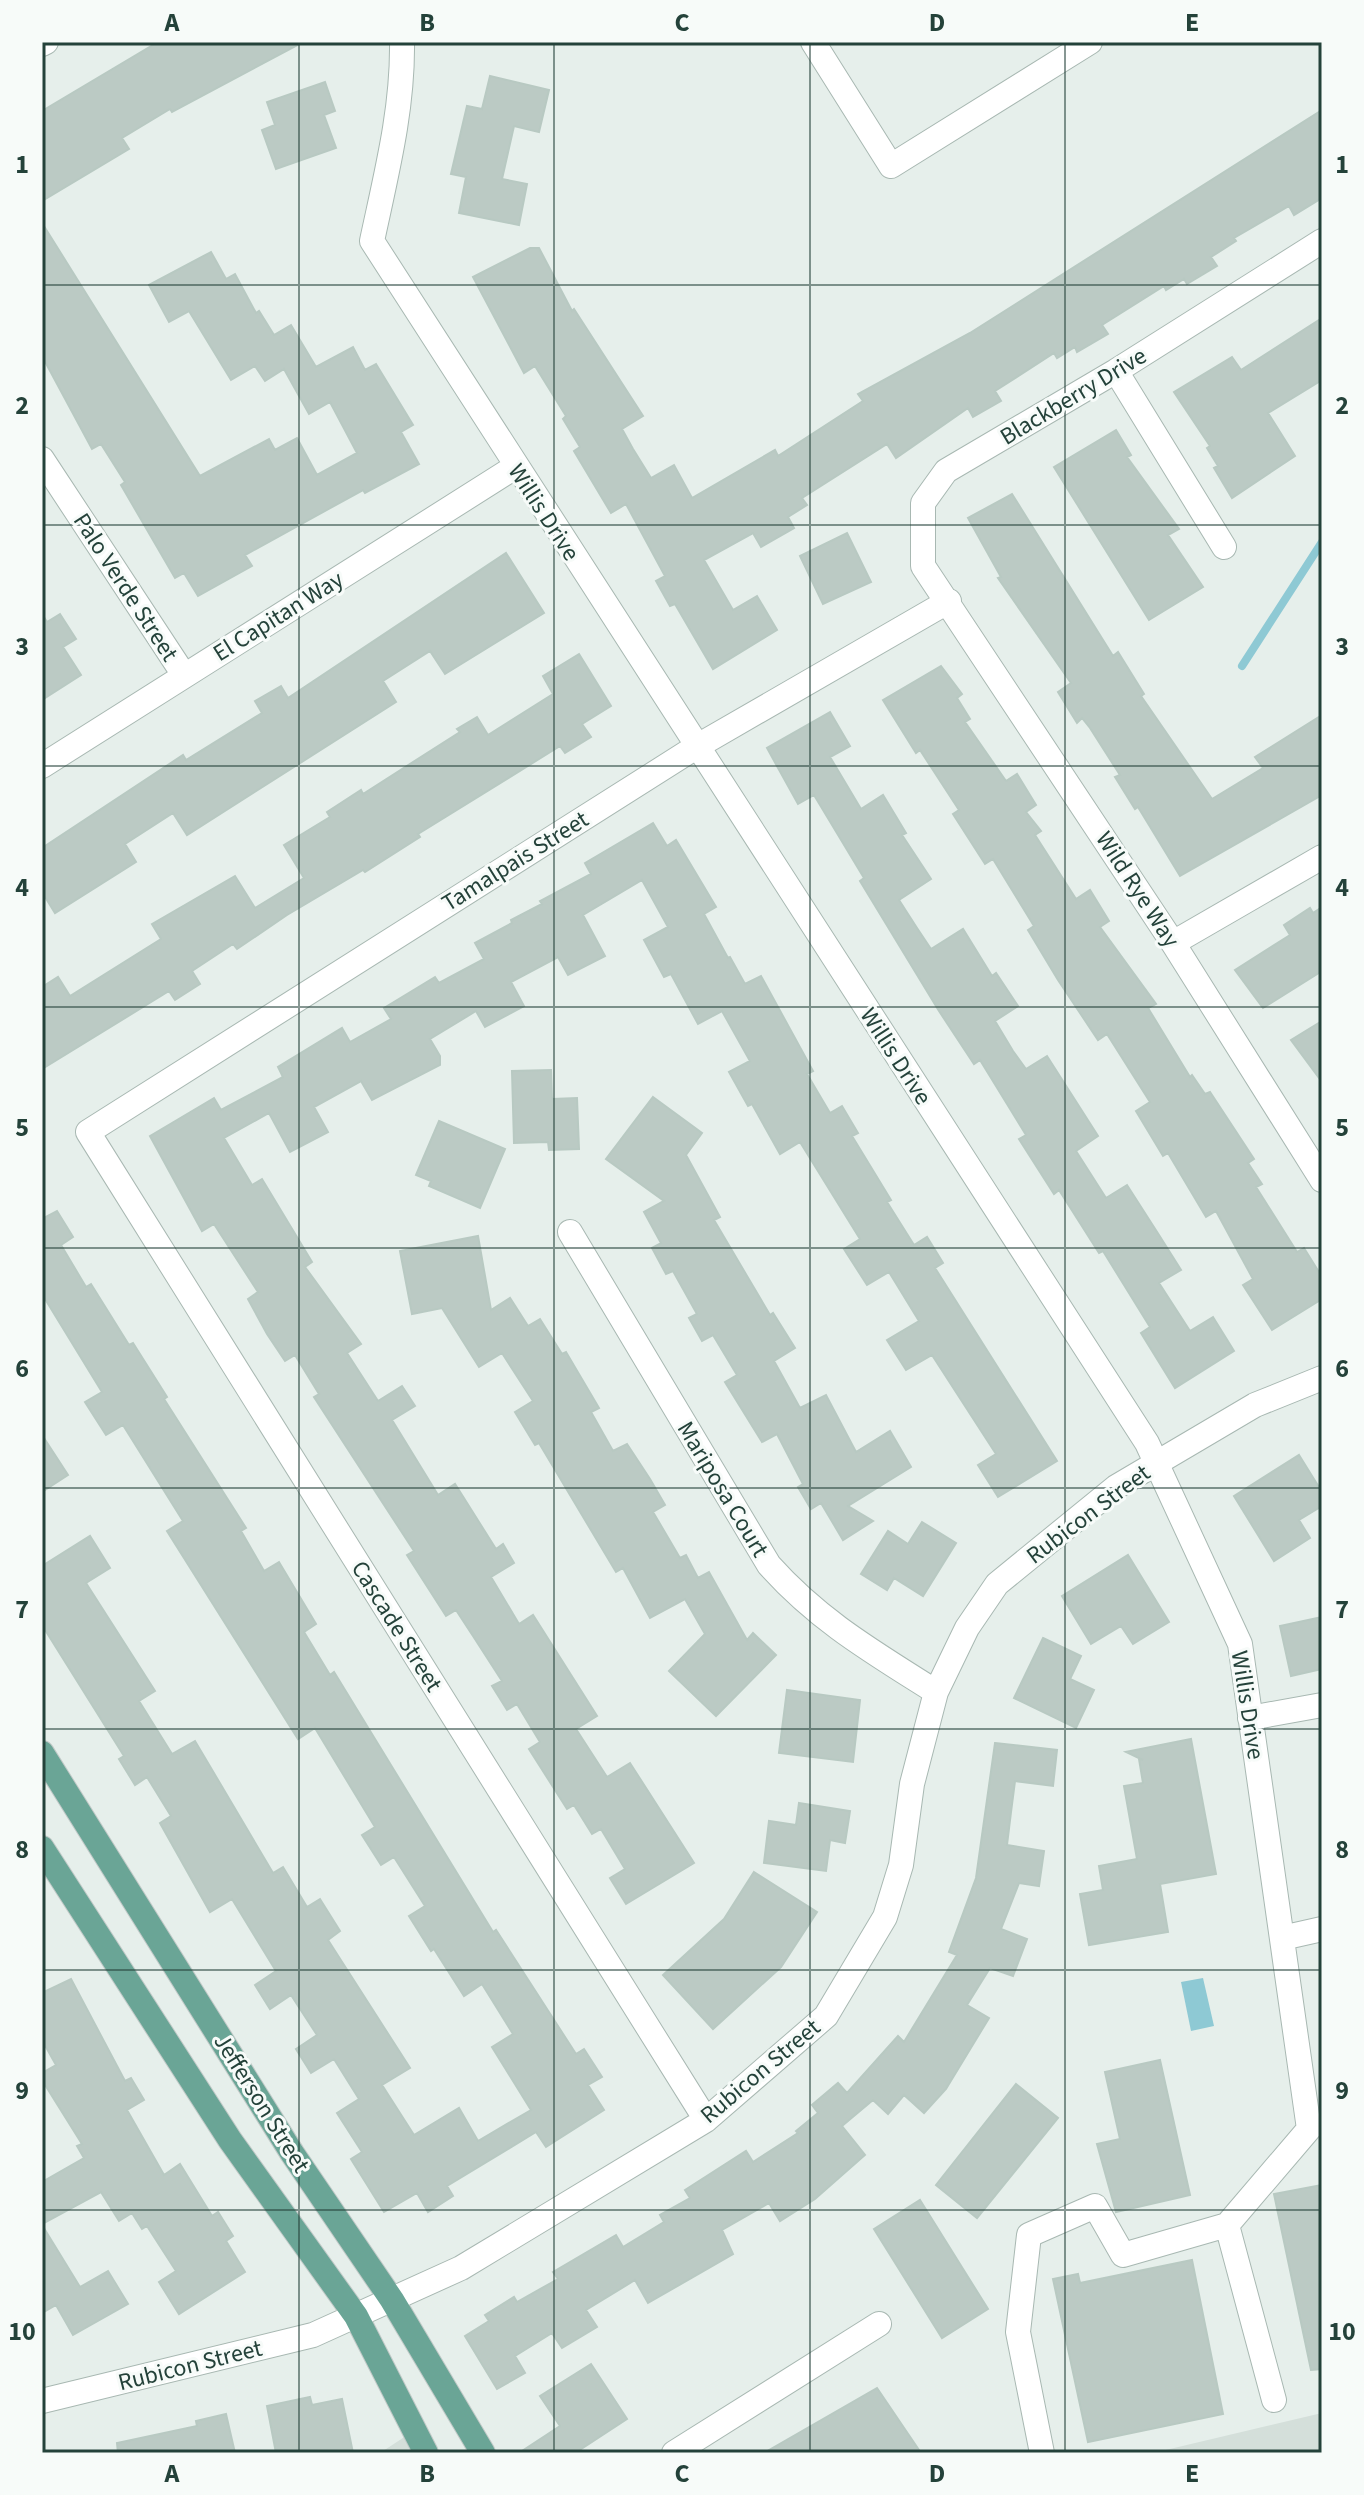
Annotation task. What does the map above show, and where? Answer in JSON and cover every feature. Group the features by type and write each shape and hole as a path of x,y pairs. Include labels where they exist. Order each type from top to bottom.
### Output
{"main road":[{"name":"Jefferson Street","path":"42,1753 292,2153 392,2300 483,2453"},
{"name":"Jefferson Street","path":"42,1848 230,2140 356,2316 426,2453"}],"street":[{"name":"Willis Drive","path":"402,42 403,81 394,141 372,241 1147,1443 1240,1644 1282,1938 1315,2131"},
{"path":"813,42 891,166 1090,42"},
{"name":"Blackberry Drive","path":"949,601 923,566 923,503 946,471 1116,371 1322,241"},
{"path":"1116,371 1224,547"},
{"name":"Palo Verde Street","path":"42,459 184,675"},
{"name":"El Capitan Way","path":"42,766 515,467"},
{"name":"Tamalpais Street","path":"88,1132 696,747 949,601"},
{"name":"Wild Rye Way","path":"949,601 1173,943 1322,1180"},
{"path":"1173,943 1322,857"},
{"name":"Cascade Street","path":"88,1132 706,2120"},
{"name":"Mariposa Court","path":"570,1232 769,1565 800,1599 835,1628 936,1692"},
{"name":"Rubicon Street","path":"42,2401 313,2335 461,2268 706,2120 826,2016 885,1917 901,1865 912,1784 936,1692 967,1628 997,1584 1116,1487 1255,1405 1322,1378"},
{"path":"1250,1718 1322,1705"},
{"path":"1282,1938 1322,1929"},
{"path":"1042,2453 1018,2332 1029,2235 1095,2206 1123,2255 1227,2225 1315,2131"},
{"path":"1227,2225 1274,2400"},
{"path":"674,2453 879,2324"}],"shaded area":[{"path":"1322,2413 1322,2453 1153,2453"},
{"path":"409,2434 419,2453 380,2453"}],"water":[{"path":"1203,1978 1214,2026 1191,2031 1181,1982"}],"building":[{"path":"158,42 303,42 172,112 170,109 122,138 129,149 42,201 42,111"},
{"path":"490,76 549,90 539,132 514,126 502,179 527,184 519,225 459,213 466,177 451,174 467,106 482,109"},
{"path":"325,82 335,111 324,115 336,148 276,169 262,130 275,125 267,102"},
{"path":"1322,110 1322,198 1294,215 1289,206 1234,238 1236,241 1211,257 1217,266 1187,284 1184,279 1166,290 1164,286 1102,325 1108,334 1077,352 1075,347 1057,358 1054,353 995,391 1001,401 973,417 968,408 896,458 887,444 802,498 807,505 788,517 794,528 761,547 753,533 704,560 733,610 757,596 777,630 713,669 675,604 670,606 656,581 665,576 626,504 611,513 574,451 580,447 563,419 566,416 535,366 524,373 473,277 530,248 539,248 572,311 574,309 643,416 622,429 633,449 651,478 674,465 692,498 775,450 778,456 863,401 858,394 970,333"},
{"path":"42,223 200,476 269,439 275,450 297,438 317,475 357,453 330,402 309,414 284,369 265,381 255,366 231,380 189,311 169,322 149,285 211,252 226,279 235,274 256,313 259,311 274,335 291,325 316,367 353,347 365,370 376,364 413,425 401,432 419,464 365,493 363,490 245,555 252,566 198,596 184,573 175,578 121,485 125,482 101,444 92,449 42,356"},
{"path":"1322,318 1322,380 1268,413 1295,456 1232,498 1214,468 1218,466 1207,448 1210,446 1174,392 1232,357 1241,370"},
{"path":"1116,430 1131,455 1127,457 1179,529 1168,535 1203,587 1149,620 1054,467"},
{"path":"1012,494 1113,656 1118,652 1144,694 1141,696 1212,799 1263,768 1255,757 1322,715 1322,795 1180,876 1138,807 1135,809 1115,777 1120,775 1090,728 1082,718 1077,723 1058,692 1071,683 998,578 1001,577 968,518"},
{"path":"847,533 871,582 823,604 800,556"},
{"path":"506,553 544,613 445,674 430,651 383,681 396,702 187,835 173,813 125,844 136,862 55,913 42,892 42,848 183,755 186,760 262,713 255,701 281,686 288,698"},
{"path":"42,614 47,622 60,614 76,639 63,647 81,675 42,700"},
{"path":"579,654 611,706 582,724 591,737 565,753 560,746 418,834 420,837 365,872 363,870 287,915 237,949 233,944 192,971 200,984 175,1000 169,991 42,1069 42,987 58,977 70,996 161,939 152,924 235,876 255,908 304,878 284,845 330,817 327,812 361,790 363,794 460,732 457,729 477,717 488,735 553,694 543,676"},
{"path":"941,666 962,694 957,698 970,719 965,722 1006,781 1017,774 1036,805 1026,812 1041,831 1035,835 1076,899 1090,890 1109,921 1100,927 1156,1004 1148,1008 1190,1077 1192,1075 1205,1094 1210,1092 1254,1159 1248,1163 1262,1184 1256,1187 1297,1252 1304,1248 1322,1277 1322,1299 1272,1330 1243,1285 1253,1279 1216,1211 1206,1217 1168,1153 1163,1156 1136,1111 1150,1102 1107,1034 1098,1040 1058,980 1028,930 1034,926 993,859 985,864 953,814 959,810 920,750 916,753 883,700"},
{"path":"830,712 850,746 830,757 861,809 883,795 906,833 902,835 931,879 899,900 931,949 963,929 992,976 996,973 1018,1006 995,1021 1013,1051 1026,1069 1047,1056 1098,1136 1076,1151 1106,1198 1127,1185 1181,1270 1159,1283 1190,1331 1213,1317 1234,1351 1175,1388 1141,1333 1150,1327 1103,1251 1099,1253 1059,1190 1054,1194 1019,1139 1026,1135 980,1060 974,1064 939,1011 860,881 864,878 814,795 798,804 767,748"},
{"path":"653,823 667,846 676,840 716,907 704,914 728,958 745,984 761,976 813,1071 807,1074 830,1113 842,1106 858,1133 852,1136 891,1200 887,1202 914,1245 927,1237 943,1263 935,1268 1057,1461 998,1497 978,1465 996,1454 932,1355 906,1370 887,1340 919,1321 889,1272 867,1285 844,1249 860,1239 800,1142 780,1154 752,1104 748,1106 729,1072 750,1061 722,1011 698,1024 671,974 664,977 644,940 668,927 642,880 583,915 605,956 568,975 558,957 511,982 524,1006 485,1027 476,1011 430,1039 440,1056 440,1065 372,1100 361,1081 314,1107 328,1132 290,1152 269,1113 224,1138 252,1185 262,1179 312,1262 305,1267 361,1344 347,1353 378,1401 402,1386 415,1406 392,1420 438,1495 455,1484 496,1549 503,1544 514,1563 491,1577 519,1624 533,1615 597,1716 576,1729 607,1777 630,1763 694,1863 626,1904 610,1878 625,1869 601,1829 592,1834 574,1805 567,1809 529,1749 540,1742 517,1704 507,1710 492,1686 502,1681 456,1610 446,1616 407,1555 414,1551 314,1397 319,1394 295,1355 285,1361 267,1334 248,1299 258,1292 214,1224 202,1231 150,1136 214,1098 221,1110 283,1077 278,1067 342,1028 350,1042 391,1019 384,1008 435,977 439,983 484,959 475,943 542,904 540,901 591,874 585,863"},
{"path":"1322,907 1322,971 1263,1008 1235,970 1290,935 1284,925 1310,908 1313,913"},
{"path":"1322,1021 1322,1082 1291,1040"},
{"path":"551,1070 552,1099 577,1098 579,1149 549,1150 548,1142 514,1143 512,1071"},
{"path":"653,1097 702,1133 686,1155 720,1217 714,1220 770,1315 773,1313 795,1348 774,1361 800,1408 826,1395 856,1452 890,1431 911,1467 848,1506 873,1521 843,1540 821,1503 811,1509 798,1487 803,1484 777,1434 762,1442 725,1382 737,1375 713,1335 702,1341 689,1318 697,1314 673,1271 666,1274 652,1248 661,1243 644,1212 664,1201 606,1159"},
{"path":"439,1121 505,1149 480,1208 429,1186 431,1181 416,1175"},
{"path":"57,1211 73,1237 61,1245 86,1287 91,1284 129,1345 133,1343 167,1397 164,1399 246,1528 241,1531 264,1571 279,1562 316,1624 304,1632 330,1675 334,1672 493,1932 496,1930 576,2054 584,2049 602,2077 588,2085 604,2110 546,2147 536,2132 447,2186 453,2196 428,2212 417,2193 384,2212 351,2159 362,2152 337,2113 359,2099 334,2059 311,2073 296,2049 317,2035 291,1995 270,2009 255,1985 276,1971 232,1899 210,1912 160,1823 171,1816 147,1777 135,1785 119,1759 124,1756 42,1625 42,1566 90,1536 110,1568 86,1583 155,1691 139,1701 172,1754 195,1741 273,1873 283,1867 307,1907 320,1899 340,1931 328,1940 410,2068 382,2085 414,2135 459,2108 478,2141 531,2110 492,2047 513,2034 482,1984 464,1996 434,1949 431,1951 409,1916 425,1906 394,1857 381,1865 362,1835 375,1827 315,1728 298,1739 167,1531 183,1521 123,1425 106,1435 85,1402 102,1392 42,1294 42,1214 44,1218"},
{"path":"478,1236 491,1310 510,1298 528,1326 540,1319 562,1354 566,1352 599,1408 591,1412 613,1451 627,1444 650,1479 665,1505 653,1512 680,1558 686,1555 698,1578 709,1572 747,1640 753,1633 776,1655 716,1716 669,1671 705,1634 685,1599 650,1618 623,1568 616,1572 539,1443 535,1445 515,1412 533,1401 502,1353 479,1367 442,1308 412,1314 400,1251"},
{"path":"42,1435 68,1475 42,1492"},
{"path":"1299,1455 1322,1492 1322,1506 1299,1520 1310,1538 1274,1561 1234,1496"},
{"path":"922,1522 956,1543 923,1596 894,1578 887,1590 861,1574 888,1531 908,1544"},
{"path":"1128,1555 1169,1622 1133,1644 1121,1626 1091,1644 1062,1596"},
{"path":"1322,1617 1322,1669 1291,1676 1280,1626"},
{"path":"1043,1638 1081,1656 1070,1679 1094,1690 1076,1728 1014,1698"},
{"path":"787,1690 860,1700 853,1762 779,1753"},
{"path":"1191,1739 1216,1874 1160,1884 1168,1932 1089,1945 1080,1894 1103,1890 1099,1866 1137,1859 1124,1786 1143,1783 1139,1759 1143,1760 1126,1752"},
{"path":"995,1743 1057,1750 1053,1786 1015,1781 1011,1812 1007,1845 1044,1851 1039,1886 1019,1883 1001,1929 1027,1939 1013,1976 990,1968 967,2005 989,2018 946,2089 924,2113 904,2095 888,2114 873,2100 842,2126 865,2155 815,2199 780,2221 769,2203 722,2230 733,2254 648,2303 635,2280 586,2310 597,2327 562,2348 552,2333 515,2356 525,2373 497,2389 465,2336 489,2321 485,2315 514,2297 517,2302 558,2279 553,2272 616,2235 623,2247 664,2222 660,2215 690,2198 685,2190 746,2151 753,2162 798,2133 796,2131 818,2113 812,2105 838,2083 847,2093 898,2036 904,2042 957,1955 949,1952 976,1878"},
{"path":"799,1803 850,1811 845,1843 830,1840 826,1871 764,1863 769,1821 796,1825"},
{"path":"754,1872 817,1912 781,1967 713,2029 663,1975 724,1919"},
{"path":"71,1979 125,2081 131,2078 144,2100 127,2110 164,2175 180,2164 212,2216 218,2212 233,2236 226,2241 245,2272 179,2314 159,2282 176,2271 147,2226 142,2229 132,2213 119,2221 101,2192 42,2224 42,2182 84,2158 77,2146 82,2144 42,2080 42,2073 56,2065 42,2040 42,1993"},
{"path":"1160,2060 1190,2195 1116,2212 1097,2144 1120,2139 1105,2072"},
{"path":"1016,2084 1058,2118 977,2218 936,2185"},
{"path":"1322,2185 1322,2369 1311,2370 1274,2194"},
{"path":"920,2200 988,2309 942,2338 874,2229"},
{"path":"42,2225 80,2287 108,2271 128,2304 73,2335 56,2305 42,2313"},
{"path":"1192,2260 1223,2414 1088,2442 1053,2279 1078,2274 1080,2283"},
{"path":"591,2364 627,2419 575,2453 519,2453 560,2426 540,2396"},
{"path":"877,2388 921,2453 764,2453"},
{"path":"310,2397 312,2405 342,2399 353,2453 276,2453 267,2406"},
{"path":"226,2414 235,2453 118,2453 117,2443 197,2426 196,2421"}],"waterway":[{"path":"1242,666 1322,542"}]}
